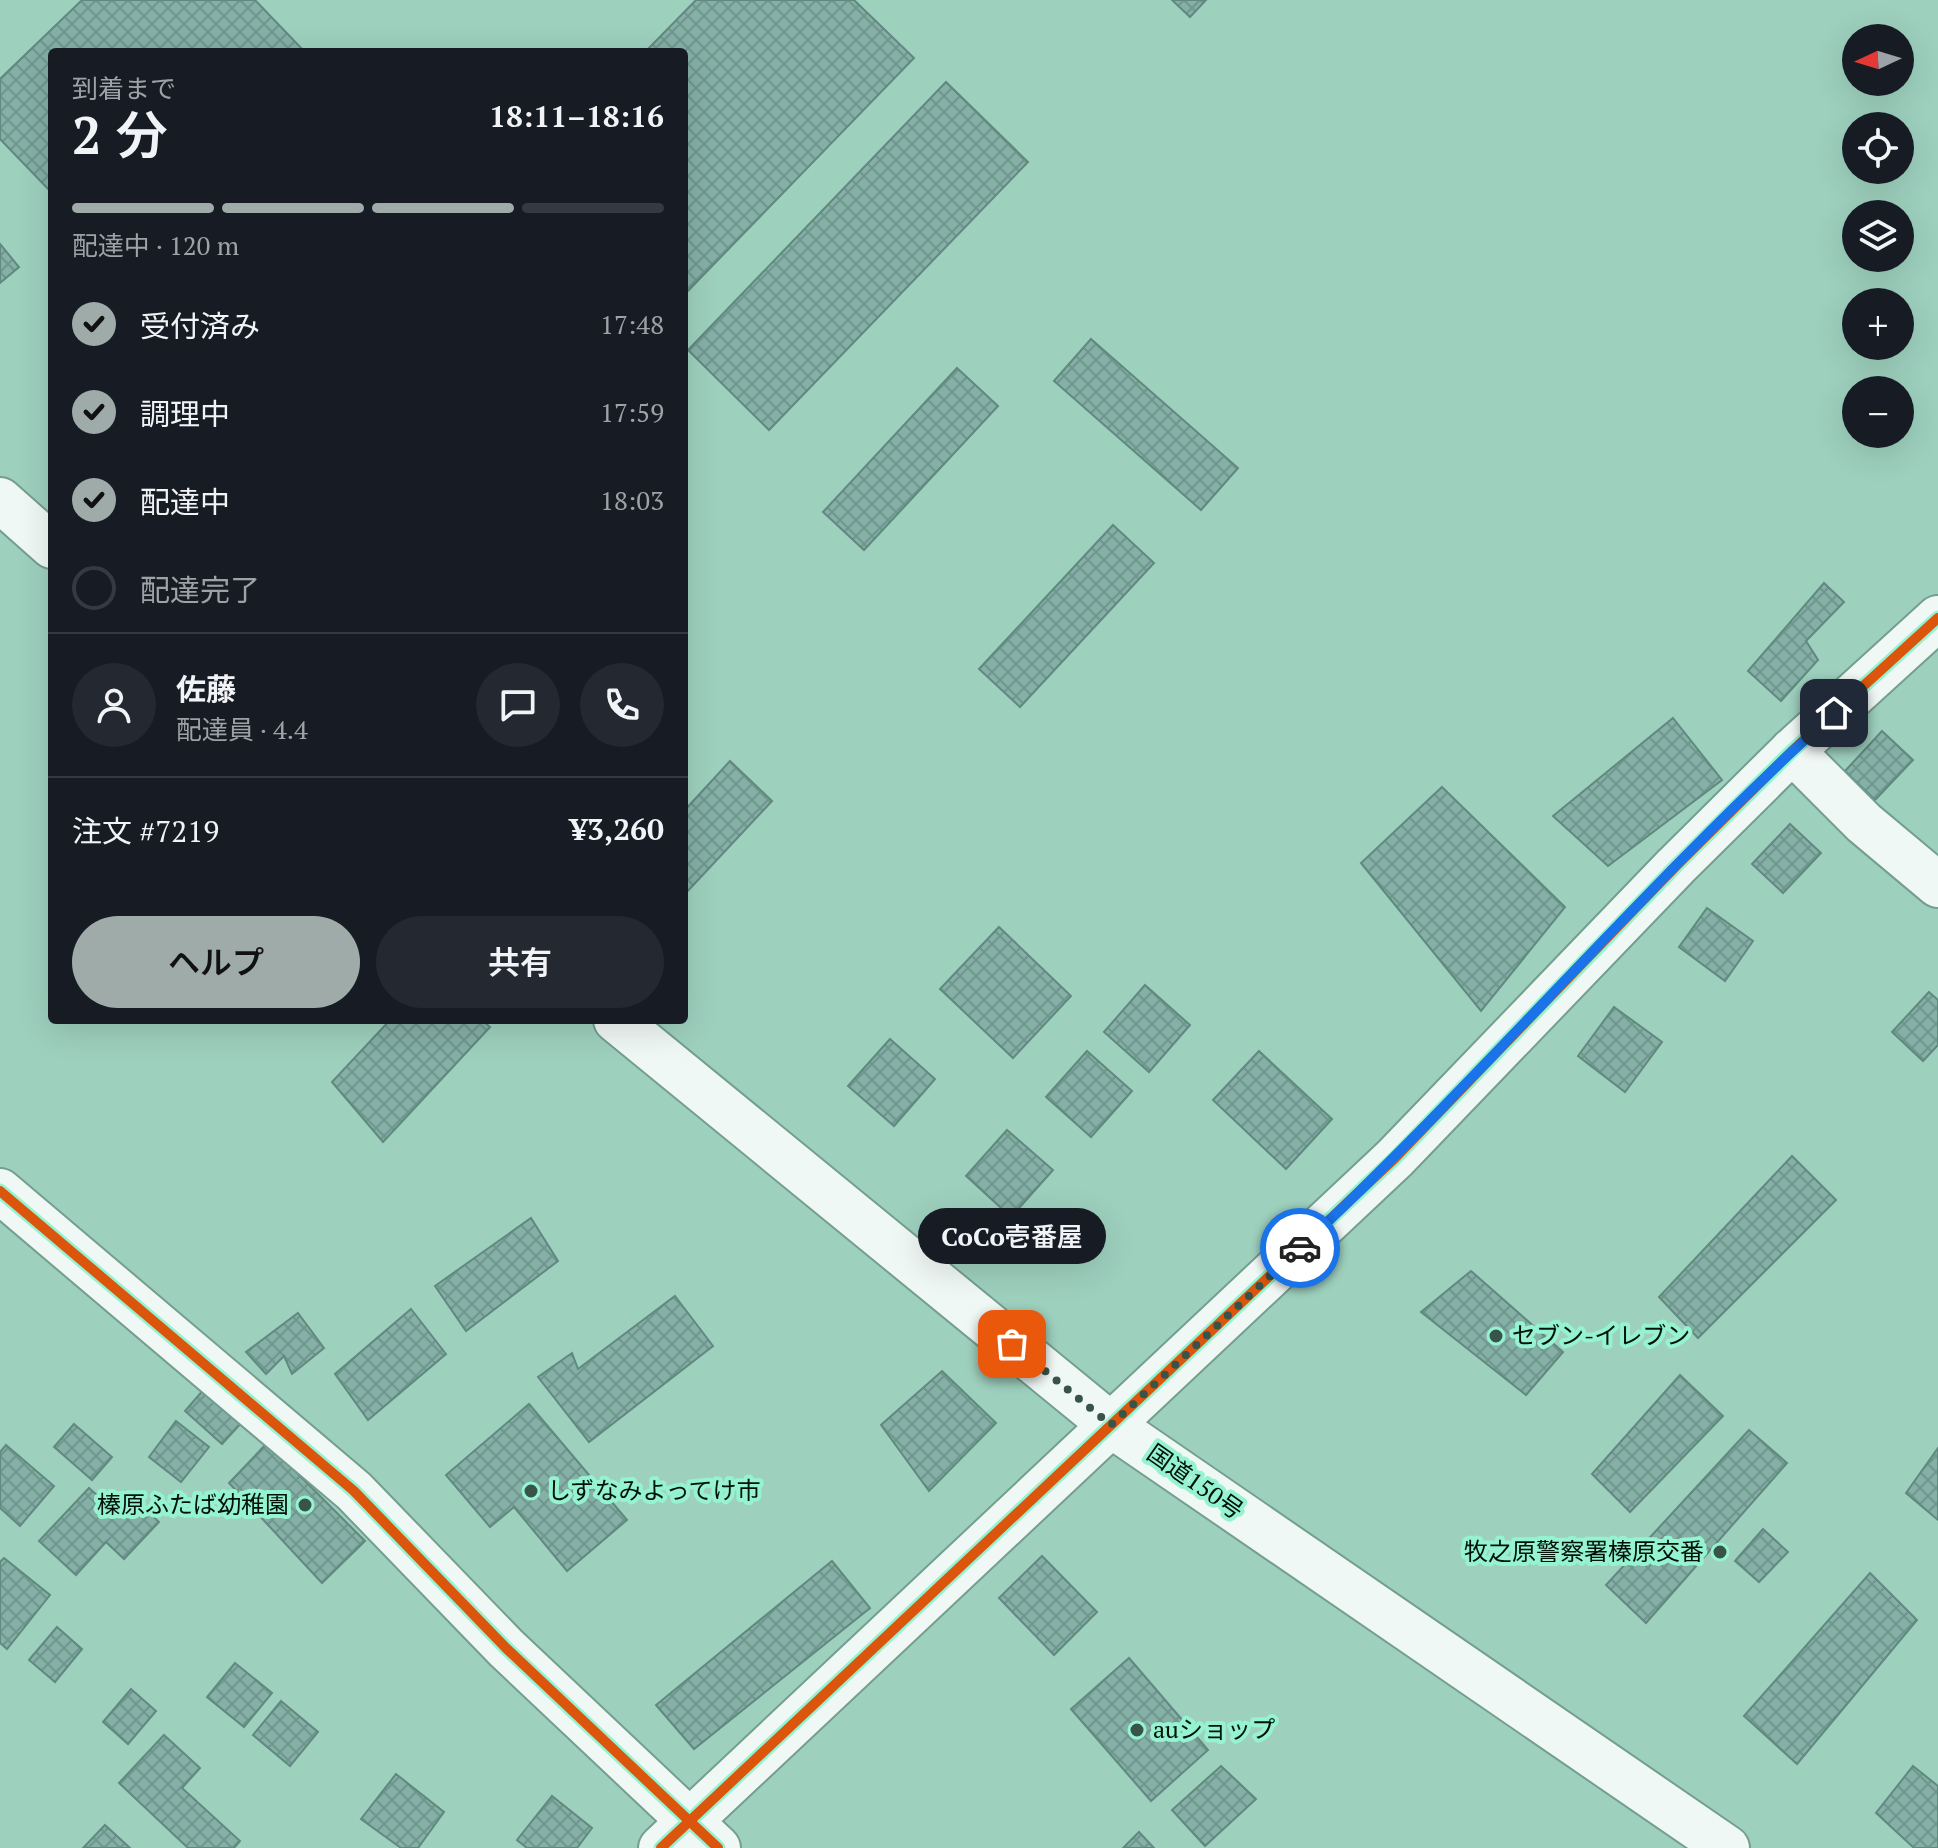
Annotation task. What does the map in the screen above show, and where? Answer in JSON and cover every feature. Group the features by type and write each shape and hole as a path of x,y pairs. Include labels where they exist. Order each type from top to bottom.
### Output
{"main road":[{"path":"0,500 48,542"},
{"path":"0,1191 354,1491 690,1839 1111,1425 1395,1158 1792,751 1938,618"},
{"path":"1792,751 1864,823 1938,885"},
{"name":"国道150号","path":"621,1024 1111,1425 1727,1848"}],"building":[{"path":"82,0 255,0 301,48 48,48 48,189 0,139 0,79"},
{"path":"696,0 854,0 914,58 688,291 688,48 649,48"},
{"path":"1172,0 1206,0 1190,17"},
{"path":"946,82 1028,162 769,430 688,350"},
{"path":"0,244 19,267 0,283"},
{"path":"1091,339 1238,468 1201,510 1054,381"},
{"path":"957,368 998,406 864,550 823,512"},
{"path":"1113,525 1154,563 1020,707 979,669"},
{"path":"1824,583 1844,602 1806,641 1818,660 1781,701 1748,671"},
{"path":"1673,718 1722,780 1608,866 1553,816"},
{"path":"1882,731 1913,760 1875,800 1845,771"},
{"path":"730,761 772,801 688,891 688,807"},
{"path":"1442,787 1565,907 1481,1011 1361,863"},
{"path":"1790,824 1821,853 1783,893 1752,864"},
{"path":"1707,908 1753,941 1725,981 1679,947"},
{"path":"999,927 1071,996 1013,1058 940,989"},
{"path":"1145,985 1190,1025 1149,1072 1104,1032"},
{"path":"1929,992 1938,1000 1938,1045 1923,1061 1892,1032"},
{"path":"1614,1007 1662,1042 1625,1092 1578,1056"},
{"path":"386,1024 487,1024 490,1027 383,1142 332,1082"},
{"path":"890,1039 935,1079 894,1126 848,1086"},
{"path":"1087,1051 1132,1091 1091,1137 1046,1097"},
{"path":"1259,1051 1332,1119 1286,1169 1213,1100"},
{"path":"1007,1130 1053,1170 1011,1217 966,1176"},
{"path":"1792,1156 1836,1200 1698,1338 1659,1297"},
{"path":"531,1218 558,1261 466,1331 435,1286"},
{"path":"1471,1271 1563,1352 1526,1395 1421,1312"},
{"path":"675,1296 713,1346 589,1442 538,1377 572,1353 578,1369"},
{"path":"411,1309 446,1354 368,1420 335,1374"},
{"path":"298,1313 324,1348 292,1374 284,1356 266,1374 246,1352"},
{"path":"942,1371 996,1423 929,1491 881,1425"},
{"path":"1680,1375 1723,1416 1630,1512 1592,1474"},
{"path":"205,1388 243,1421 222,1444 185,1411"},
{"name":"しずなみよってけ市","path":"529,1404 627,1520 567,1571 514,1507 490,1527 446,1475"},
{"path":"176,1421 209,1447 181,1482 149,1457"},
{"path":"74,1424 112,1457 92,1480 54,1447"},
{"path":"1749,1430 1787,1463 1646,1623 1606,1585"},
{"path":"267,1443 365,1541 322,1583 229,1483"},
{"path":"6,1445 54,1486 20,1526 0,1508 0,1452"},
{"path":"1938,1448 1938,1520 1906,1493"},
{"path":"89,1488 110,1507 125,1491 159,1522 124,1559 106,1542 76,1575 39,1541"},
{"path":"1763,1529 1788,1552 1759,1582 1735,1561"},
{"path":"1042,1556 1097,1612 1054,1655 999,1598"},
{"path":"4,1558 50,1595 7,1649 0,1643 0,1562"},
{"path":"832,1561 870,1608 694,1749 656,1705"},
{"path":"1870,1573 1917,1620 1797,1764 1744,1716"},
{"path":"57,1627 82,1649 55,1682 29,1660"},
{"path":"1129,1658 1208,1750 1151,1801 1071,1709"},
{"path":"235,1663 272,1693 244,1727 207,1697"},
{"path":"131,1689 156,1711 128,1744 103,1722"},
{"path":"281,1701 318,1732 290,1766 253,1735"},
{"path":"164,1735 200,1768 182,1788 240,1841 234,1848 188,1848 119,1783"},
{"path":"1221,1766 1256,1799 1205,1846 1172,1810"},
{"path":"1913,1766 1938,1786 1938,1848 1914,1848 1876,1813"},
{"path":"396,1774 444,1812 418,1848 401,1848 361,1819"},
{"path":"552,1796 592,1828 577,1848 527,1848 517,1840"},
{"path":"105,1825 130,1848 83,1848"},
{"path":"1139,1832 1154,1848 1123,1848"}],"cycle path":[{"path":"661,1848 1395,1158 1676,866 1792,751 1938,618"},
{"path":"0,1191 354,1491 506,1648 718,1848"}],"way so far":[{"path":"1012,1344 1111,1425 1300,1248"}],"place":[{"name":"セブン-イレブン","path":"1496,1336"},
{"name":"CoCo壱番屋","path":"1012,1344"},
{"name":"しずなみよってけ市","path":"531,1491"},
{"name":"榛原ふたば幼稚園","path":"305,1505"},
{"name":"牧之原警察署榛原交番","path":"1720,1552"},
{"name":"auショップ","path":"1137,1730"}],"route":[{"path":"1300,1248 1395,1158 1676,866 1834,713"}]}
